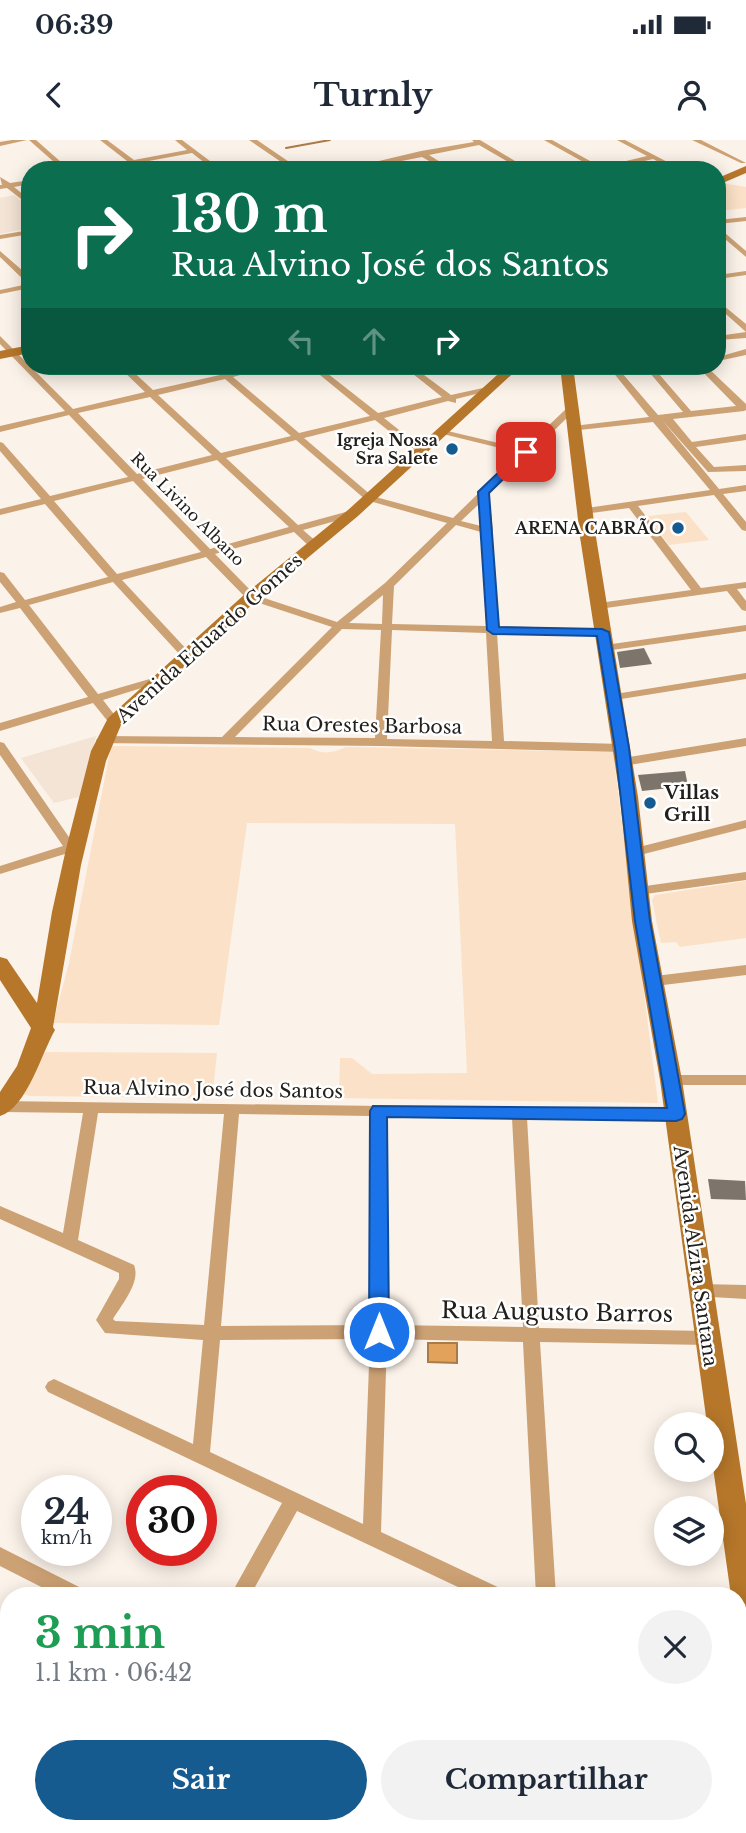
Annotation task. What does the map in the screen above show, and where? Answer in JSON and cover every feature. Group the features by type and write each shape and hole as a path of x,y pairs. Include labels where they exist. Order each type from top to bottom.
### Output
{"main road":[{"path":"726,177 742,166"},
{"name":"Avenida Eduardo Gomes","path":"1,1106 29,1067 44,1030 73,847 102,740 114,722 251,597 353,513 503,375"},
{"name":"Avenida Alzira Santana","path":"562,375 615,697 636,852 638,891 671,1080 707,1338 743,1558 745,1587"},
{"path":"0,964 44,1030"}],"street":[{"path":"0,144 24,140"},
{"path":"32,140 56,161"},
{"path":"103,140 132,161"},
{"path":"178,140 206,161"},
{"path":"252,140 284,161"},
{"path":"547,140 585,161"},
{"path":"620,140 662,161"},
{"path":"695,140 742,166"},
{"path":"388,161 477,142 511,161"},
{"path":"412,148 435,161"},
{"path":"139,161 193,152"},
{"path":"636,161 654,157"},
{"path":"0,179 4,187 21,198"},
{"path":"726,221 746,219"},
{"path":"0,237 21,234"},
{"path":"726,236 746,255"},
{"path":"0,253 21,275"},
{"path":"726,276 746,274"},
{"path":"0,292 21,286"},
{"path":"726,310 746,329"},
{"path":"726,337 746,335"},
{"name":"Rua Livino Albano","path":"0,339 7,354 21,367"},
{"path":"726,357 746,352"},
{"name":"Rua Livino Albano","path":"30,375 210,552 251,597 338,626 493,630 604,640 746,628"},
{"path":"132,375 314,545"},
{"path":"0,429 231,375"},
{"path":"324,375 421,451"},
{"path":"419,375 465,410"},
{"path":"619,375 746,528"},
{"path":"656,375 689,414"},
{"path":"711,375 745,407"},
{"path":"227,376 369,498 488,531"},
{"path":"0,512 489,388"},
{"path":"573,429 745,407"},
{"path":"225,741 338,626 389,585 570,410"},
{"path":"666,417 711,470 746,468"},
{"path":"442,431 526,452"},
{"path":"688,445 746,438"},
{"path":"0,445 114,578 186,655"},
{"path":"584,510 746,488"},
{"path":"484,492 498,744"},
{"path":"631,504 698,592"},
{"path":"0,610 353,513"},
{"path":"0,575 114,722"},
{"path":"381,742 389,585"},
{"path":"599,606 746,585"},
{"path":"730,588 746,608"},
{"path":"615,697 746,676"},
{"path":"0,727 160,679"},
{"name":"Rua Orestes Barbosa","path":"102,740 498,744 623,755 746,742"},
{"path":"0,746 73,847 0,870"},
{"path":"636,852 746,824"},
{"path":"638,891 746,876"},
{"path":"654,981 746,970"},
{"path":"671,1080 746,1080"},
{"name":"Rua Alvino José dos Santos","path":"1,1106 676,1114"},
{"path":"69,1245 91,1107"},
{"path":"201,1455 232,1110"},
{"path":"372,1535 379,1332 379,1111"},
{"path":"519,1113 545,1587"},
{"name":"Rua Augusto Barros","path":"0,1212 128,1270 127,1280 104,1320 111,1328 214,1333 379,1332 707,1338"},
{"path":"700,1291 746,1292"},
{"path":"54,1387 479,1587"},
{"path":"245,1587 293,1499"},
{"path":"0,1556 60,1587"}],"shaded area":[{"path":"726,184 746,187 746,208 726,210"},
{"path":"14,195 21,201 21,230 0,234 0,198"},
{"name":"ARENA CABRÃO","path":"686,512 709,540 669,545 648,516"},
{"path":"96,736 83,796 54,803 21,758"},
{"path":"111,746 310,748 324,752 346,747 613,752 658,1103 339,1098 340,1058 352,1058 372,1074 467,1073 455,824 247,823 219,1025 53,1023 69,963"},
{"path":"746,881 746,938 680,947 676,942 661,943 652,900 655,895"},
{"path":"45,1052 217,1053 212,1098 22,1094"},
{"path":"428,1343 457,1343 457,1363 428,1362"}],"building":[{"path":"644,648 652,664 620,668 617,652"},
{"path":"685,771 688,786 642,791 638,775"},
{"path":"708,1179 745,1181 746,1200 711,1199"}],"waterway":[{"path":"286,148 330,140"}],"place":[{"name":"Igreja Nossa Sra Salete","path":"452,449"},
{"name":"ARENA CABRÃO","path":"678,528"},
{"name":"Villas Grill","path":"650,803"}],"route":[{"path":"379,1332 379,1111 676,1114 642,921 636,852 615,697 602,632 493,630 484,492 526,452"}]}
